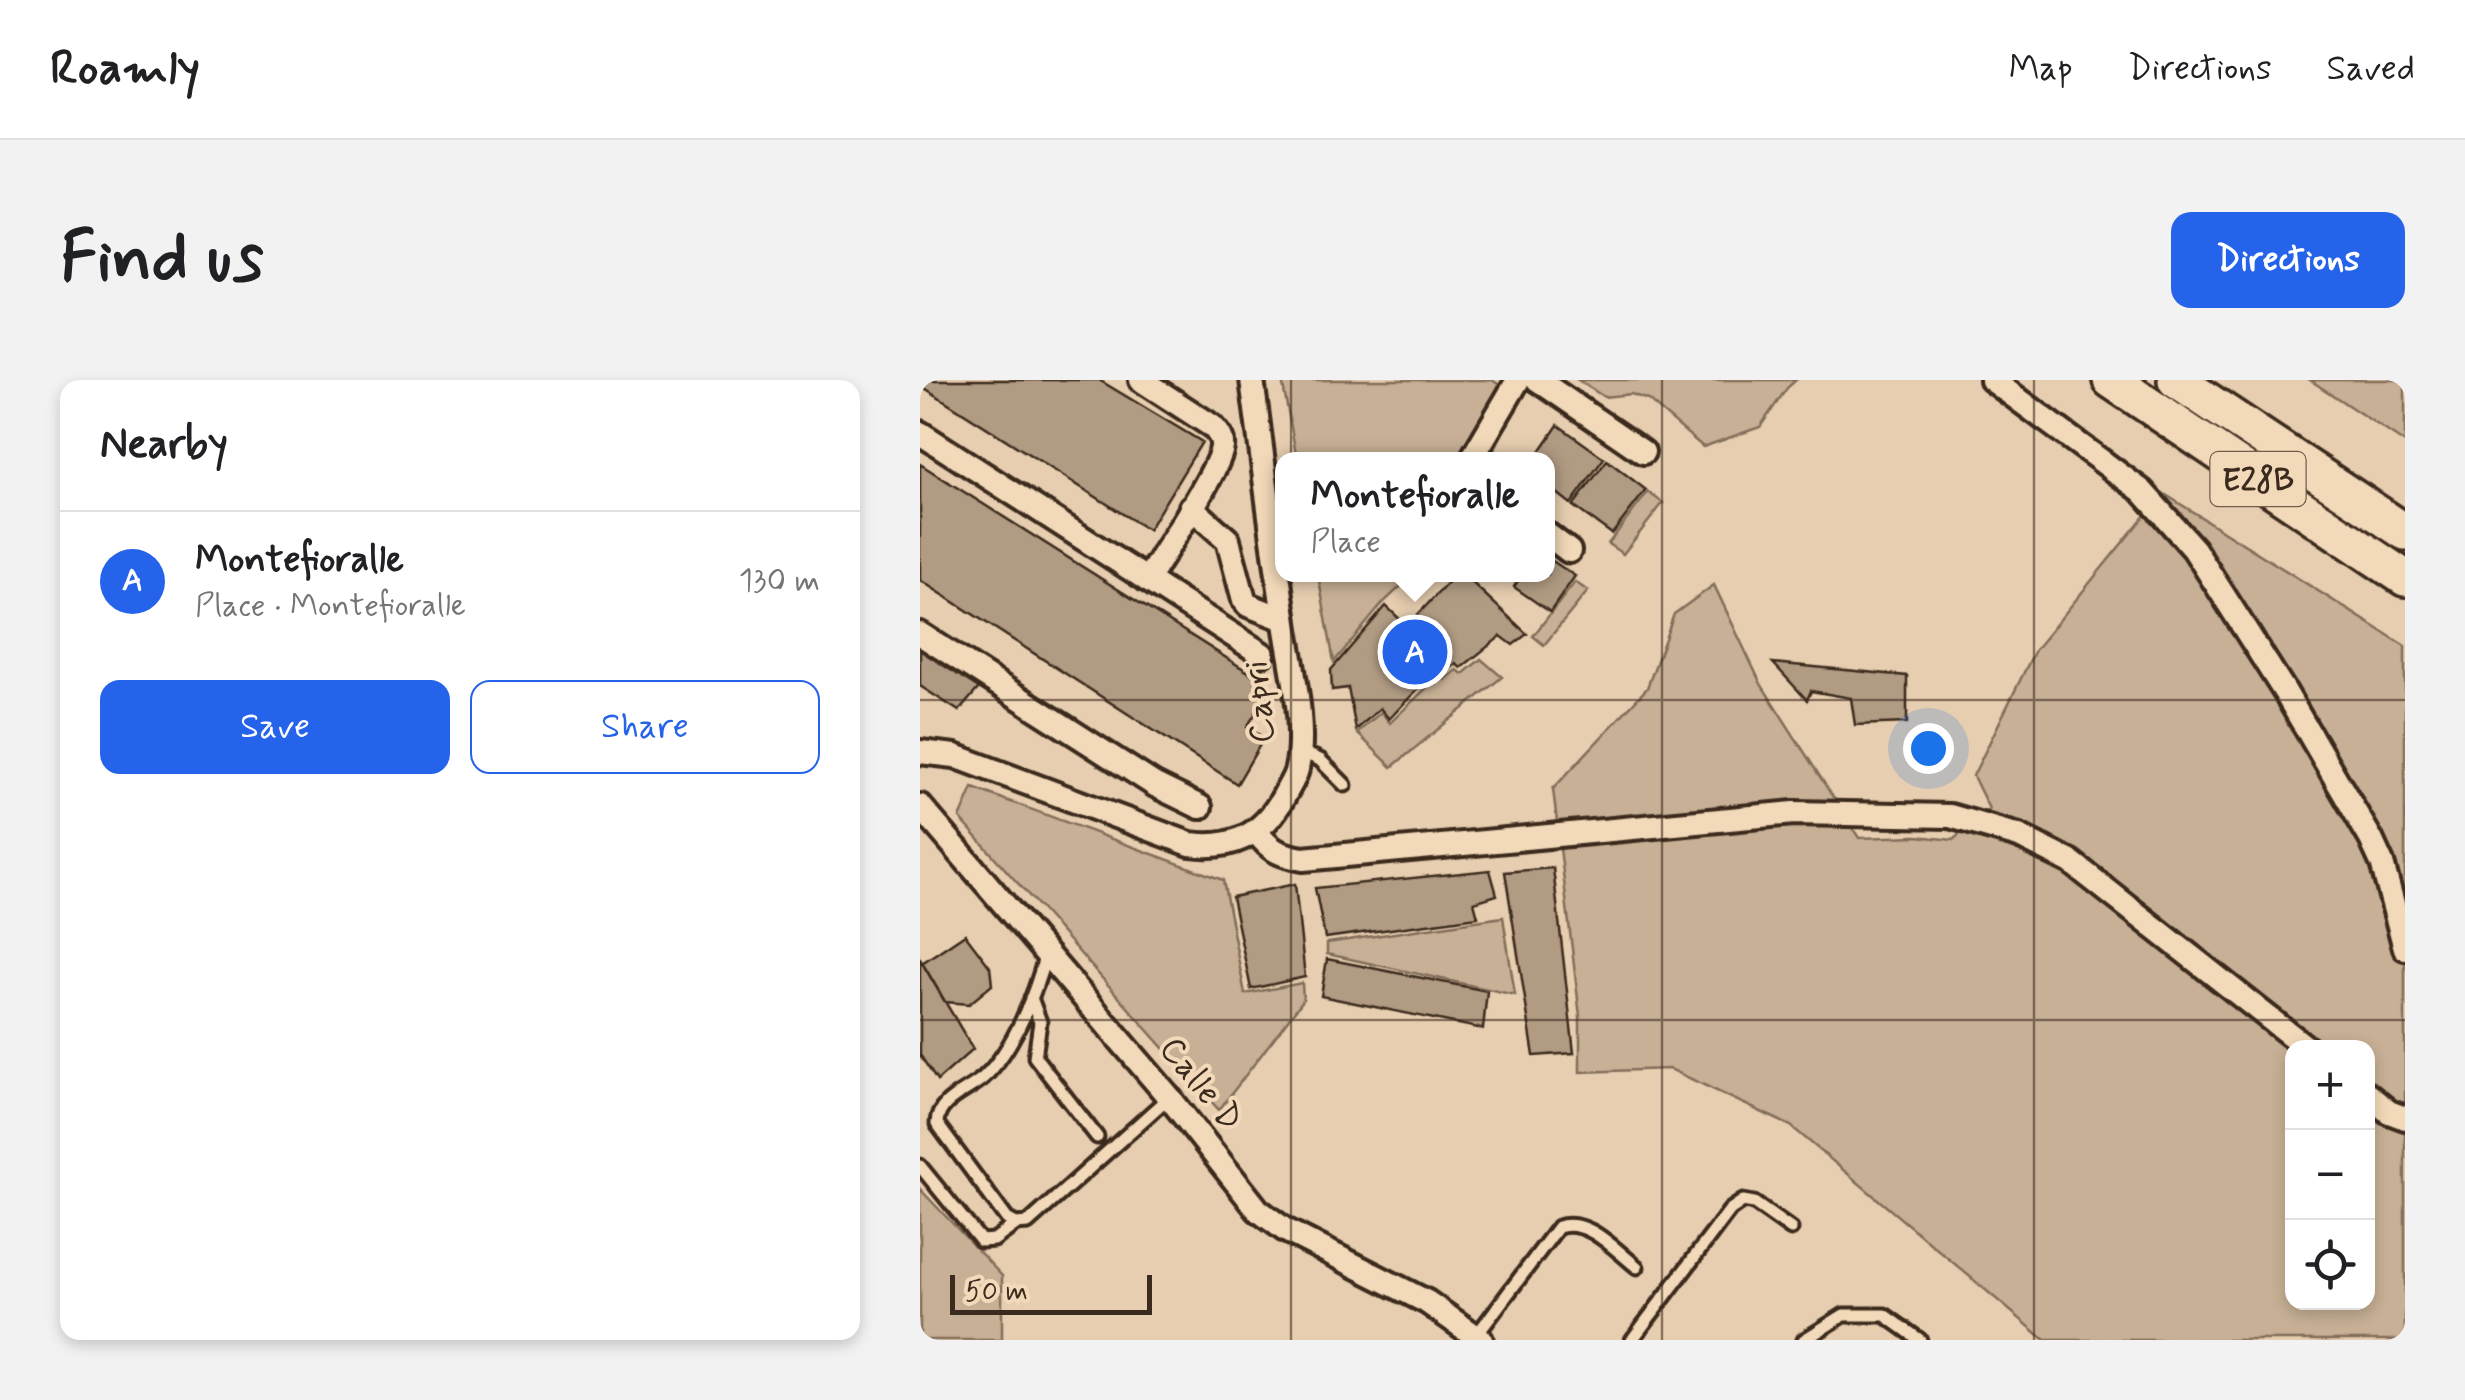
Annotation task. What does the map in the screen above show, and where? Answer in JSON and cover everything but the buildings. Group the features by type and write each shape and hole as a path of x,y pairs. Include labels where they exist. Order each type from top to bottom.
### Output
{"main road":[{"name":"E28B","path":"2111,380 2405,578"},
{"name":"E28B","path":"2176,380 2405,532"}],"street":[{"path":"1141,380 1219,432 1222,448 1147,580"},
{"name":"Capri","path":"1252,380 1275,552"},
{"path":"1475,452 1518,380"},
{"path":"1538,380 1643,452"},
{"path":"1992,380 2142,491 2194,549 2285,692 2371,839 2382,862 2405,948"},
{"path":"920,433 1262,654"},
{"path":"1191,508 1228,540 1248,605 1284,619"},
{"path":"1555,540 1569,551"},
{"name":"Capri","path":"1257,832 1275,813 1297,770 1297,689 1279,582"},
{"path":"920,634 1154,785 1200,807"},
{"path":"920,752 954,756 1190,844 1232,844 1257,832 1266,846 1281,856 1303,858 1794,813 1950,816 2019,836 2071,862 2297,1040"},
{"name":"Calle D","path":"920,806 1169,1096 1258,1210 1285,1230 1427,1302 1478,1338"},
{"path":"2375,1101 2405,1118"}],"lane":[{"path":"1298,751 1320,760 1346,785"},
{"path":"1016,1224 1007,1219 937,1124 937,1116 942,1107 984,1078 1004,1056 1031,998 1046,952"},
{"path":"1031,998 1040,1022 1035,1057 1097,1136"},
{"path":"920,1166 981,1241 994,1240 1016,1224 1028,1223 1169,1096"},
{"path":"1632,1340 1730,1210 1743,1201 1754,1203 1791,1228"},
{"path":"1478,1338 1558,1227 1582,1225 1637,1267"},
{"path":"1804,1340 1844,1315 1872,1314 1885,1314 1920,1340"}],"shaded area":[{"path":"1282,380 1492,380 1519,398 1493,452 1296,452"},
{"path":"1578,380 1796,380 1760,427 1703,447 1648,400 1631,394 1604,397"},
{"path":"2310,380 2405,380 2405,443"},
{"path":"1648,492 1663,503 1623,554 1608,544"},
{"path":"2163,493 2405,646 2405,1340 2045,1340 1791,1126 1670,1069 1580,1072 1580,1016 1553,789 1647,688 1674,614 1714,585 1761,684 1859,838 1917,836 1953,840 1989,809 1973,776 2035,650"},
{"path":"1319,582 1405,582 1384,602 1334,662"},
{"path":"1575,582 1588,591 1544,645 1533,636"},
{"path":"1481,659 1502,677 1392,767 1357,733 1381,712 1390,723 1440,675 1445,680 1457,670 1463,674"},
{"path":"973,788 1223,880 1245,994 1302,983 1303,1000 1219,1110 960,818"},
{"path":"1503,917 1515,995 1327,954 1327,943"},
{"path":"920,1189 1002,1276 1002,1340 920,1340"}],"place":[{"name":"Montefioralle","path":"1415,652"}]}
